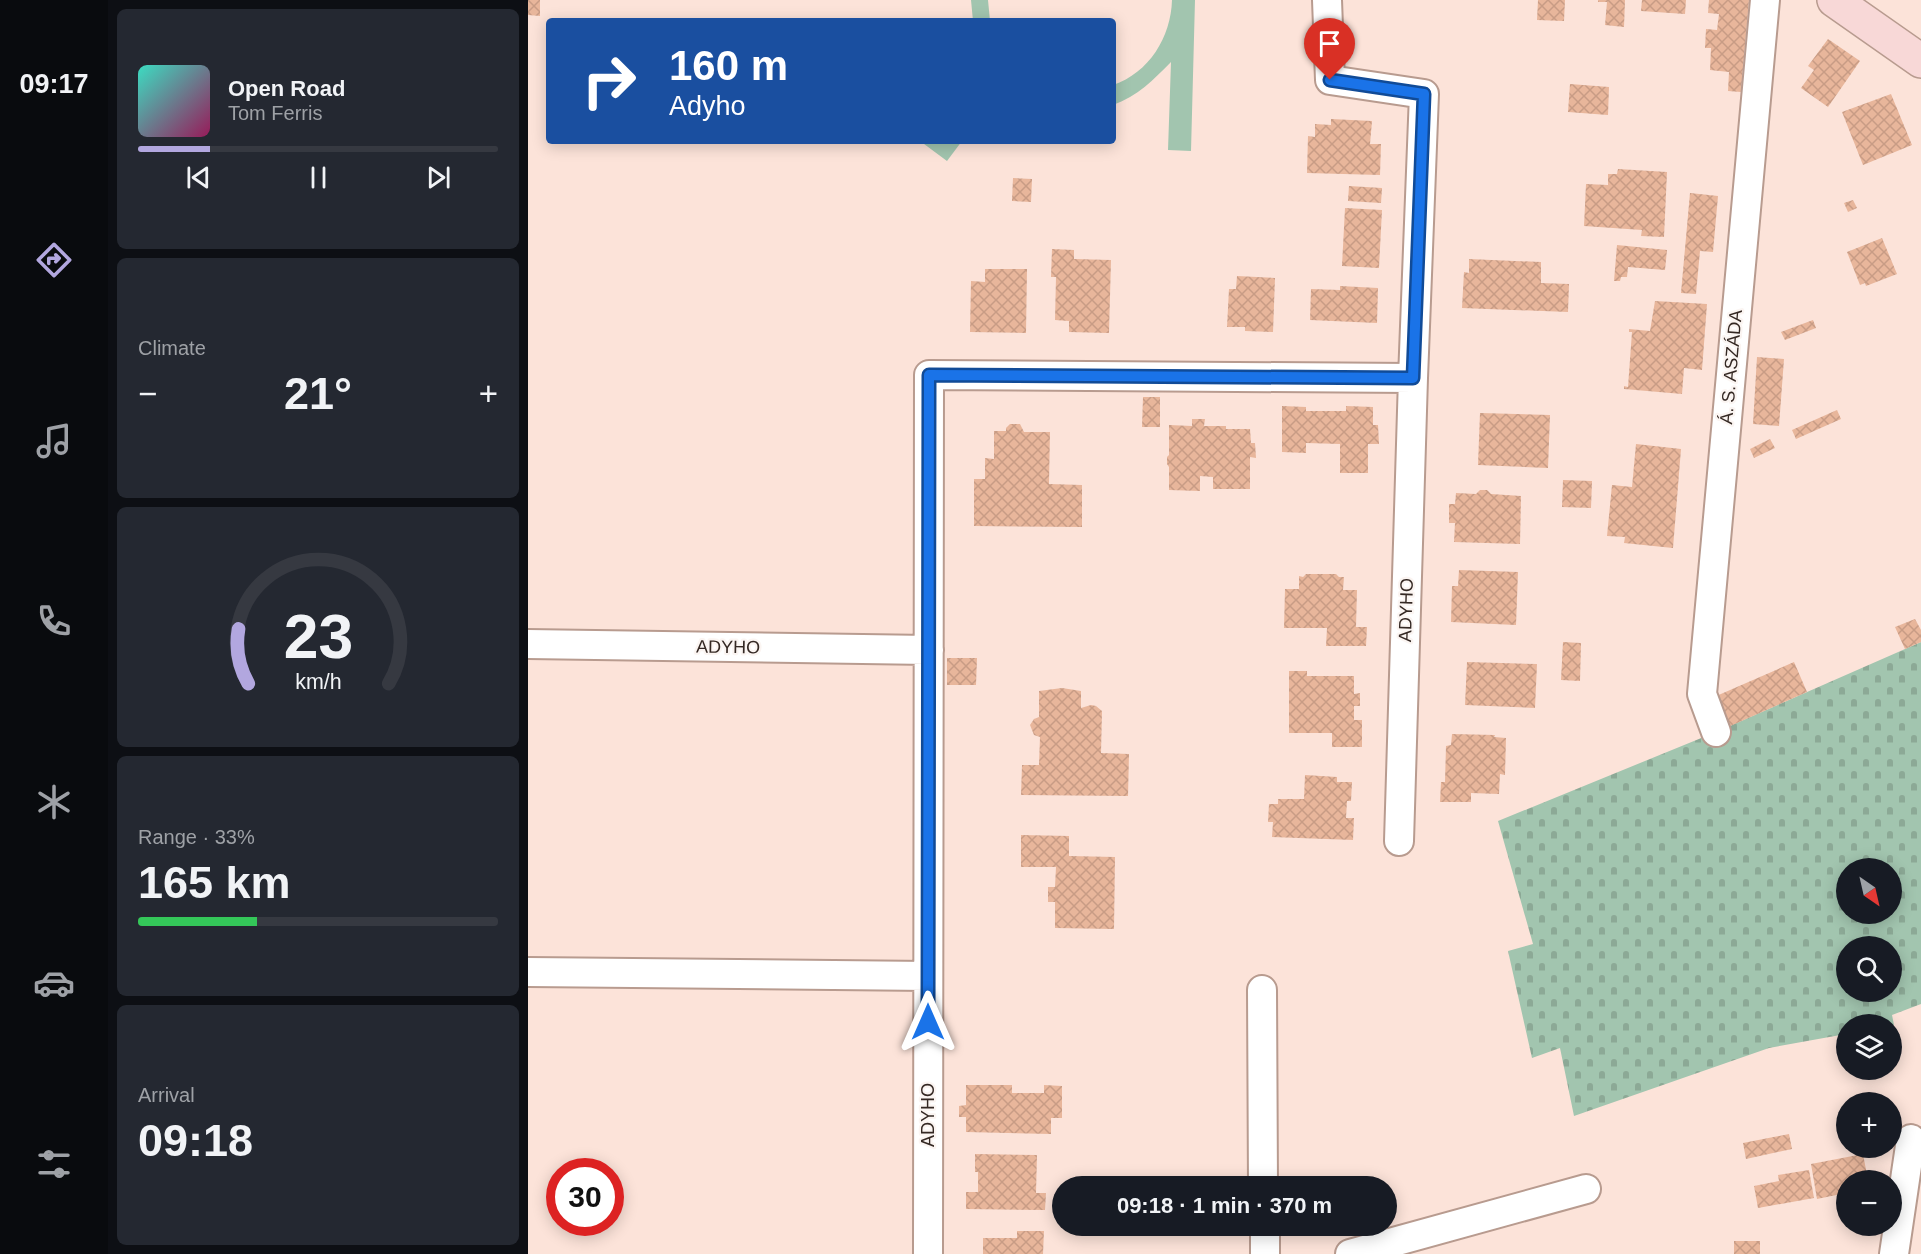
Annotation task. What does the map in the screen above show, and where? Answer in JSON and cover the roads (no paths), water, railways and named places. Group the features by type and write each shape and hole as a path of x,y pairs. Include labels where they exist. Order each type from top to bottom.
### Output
{"street":[{"name":"ADYHO","path":"1327,0 1330,80 1424,94 1413,378 1400,842"},
{"name":"Á. S. ASZÁDA","path":"1716,732 1702,694 1765,0"},
{"path":"1834,0 1921,61"},
{"name":"ADYHO","path":"928,1254 929,375 1413,378"},
{"name":"ADYHO","path":"528,644 929,650"},
{"path":"528,972 928,976"},
{"path":"1262,990 1263,1176"},
{"path":"1894,1254 1911,1139"},
{"path":"1350,1254 1586,1189"},
{"path":"1265,1236 1266,1254"}]}
